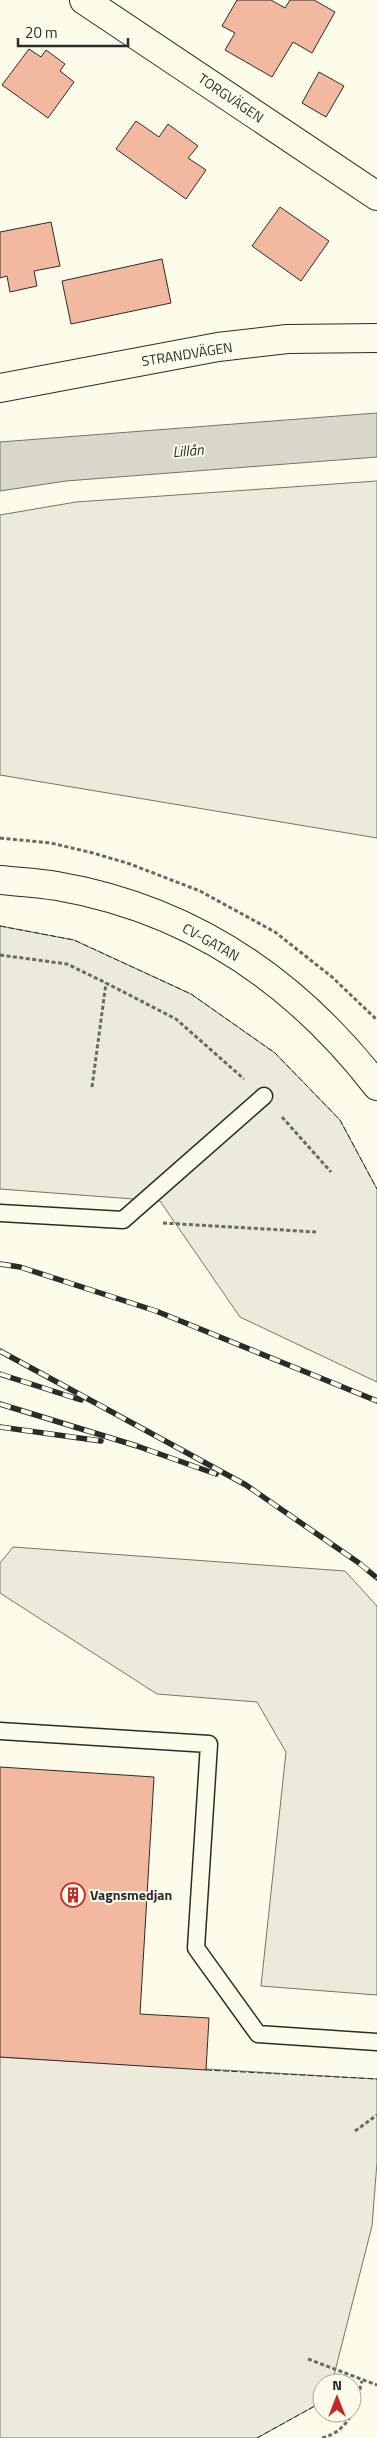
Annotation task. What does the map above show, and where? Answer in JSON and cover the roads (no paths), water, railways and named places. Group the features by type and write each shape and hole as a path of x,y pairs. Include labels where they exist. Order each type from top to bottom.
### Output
{"street":[{"name":"TORGVÄGEN","path":"84,0 377,196"},
{"name":"STRANDVÄGEN","path":"0,388 218,347 287,340 377,338"},
{"name":"CV-GATAN","path":"0,880 56,886 108,898 169,919 211,940 252,964 290,992 324,1025 377,1086"}],"lane":[{"path":"0,1213 123,1220 264,1096"},
{"path":"0,1731 209,1744 196,1948 258,2034 377,2042"}],"water":[{"name":"Lillån","path":"377,413 377,457 66,481 0,491 0,442"}],"railway":[{"path":"0,1264 20,1267 156,1311 377,1401"},
{"path":"0,1351 246,1485 359,1563 377,1578"},
{"path":"0,1374 81,1400"},
{"path":"0,1404 137,1446 216,1474"},
{"path":"0,1427 101,1441"}],"place":[{"name":"Vagnsmedjan","path":"73,1895"}]}
